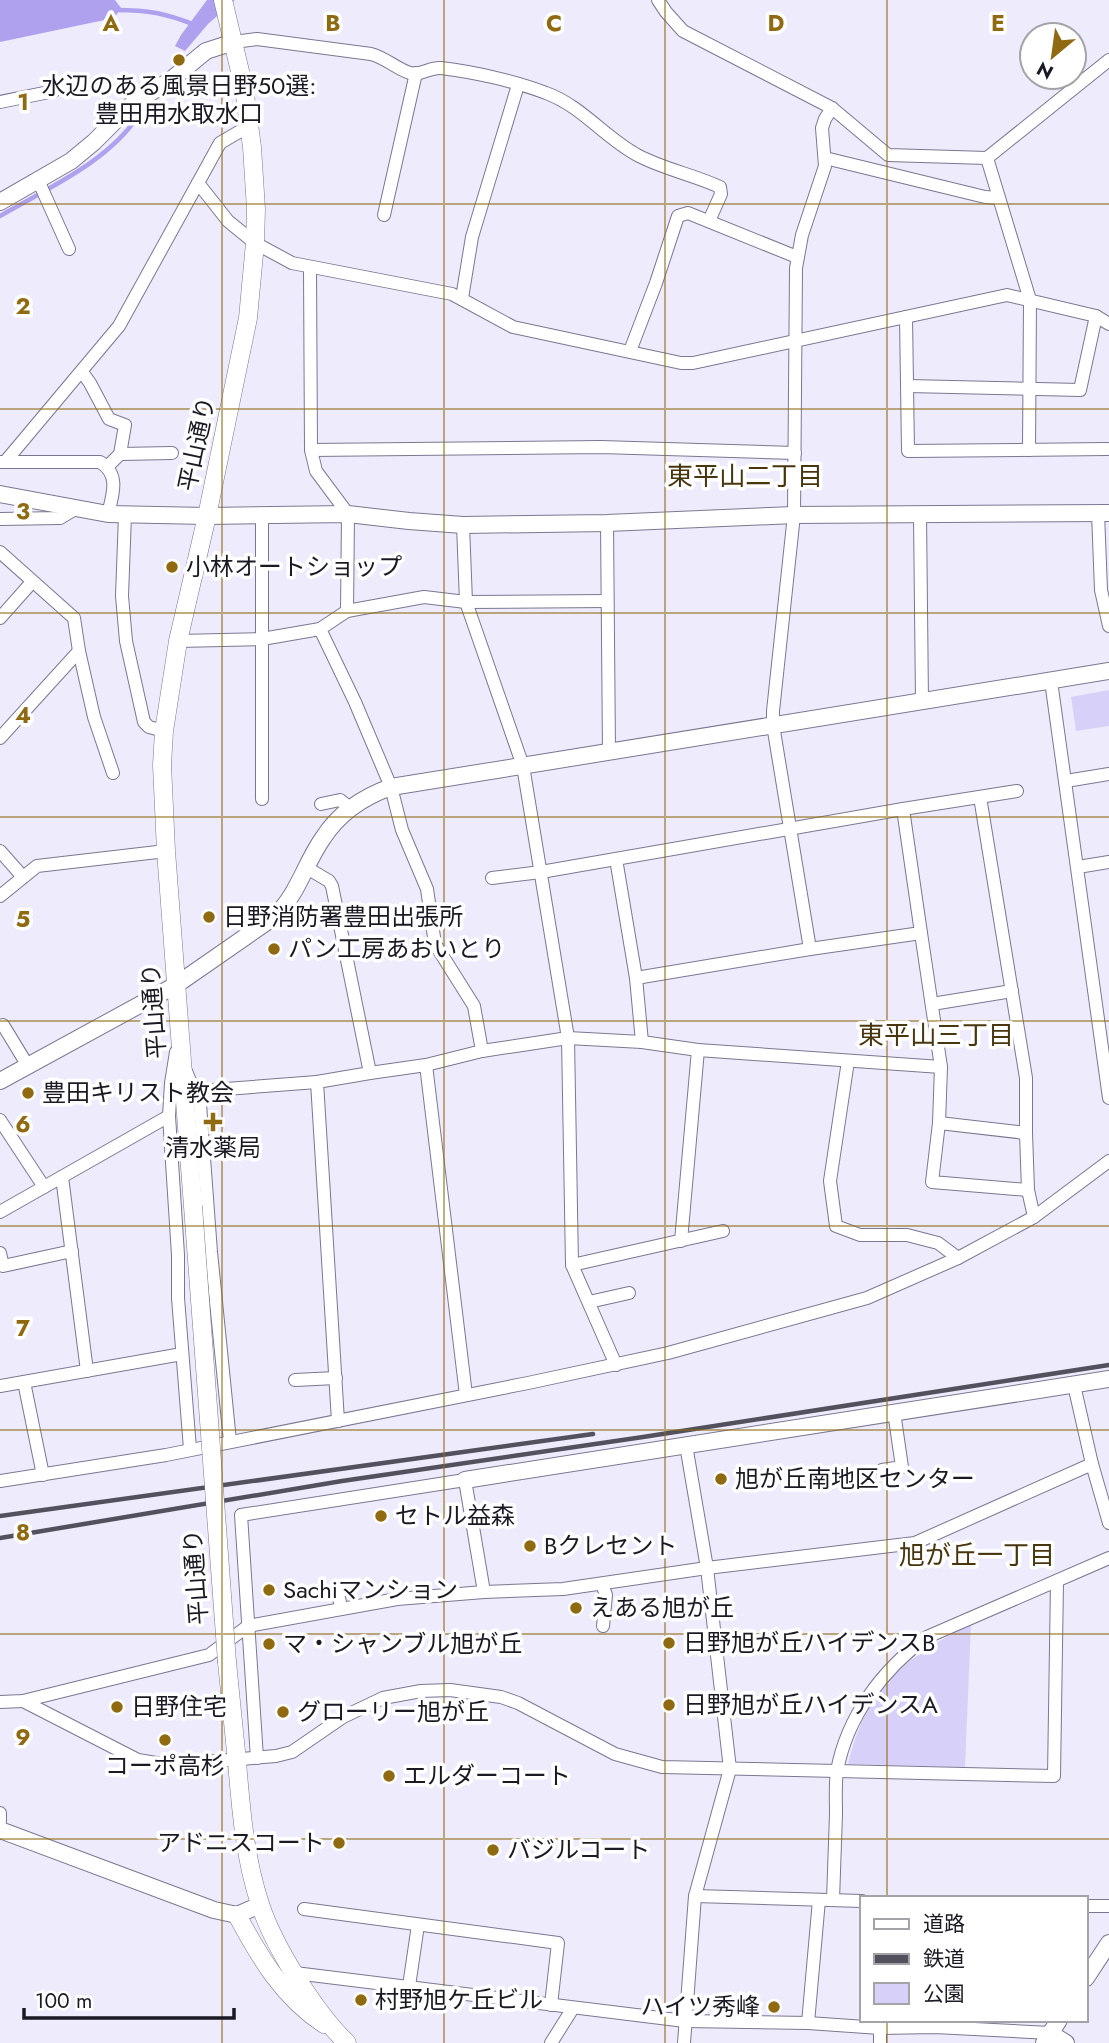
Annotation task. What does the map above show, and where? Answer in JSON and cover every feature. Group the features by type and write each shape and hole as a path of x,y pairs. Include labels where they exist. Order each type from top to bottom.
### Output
{"main road":[{"name":"平山通り","path":"223,0 244,88 254,172 255,243 248,318 178,641 164,731 162,765 166,851 227,1662 247,1852 260,1905 295,1973 342,2037"},
{"path":"237,1915 274,1978 304,2011 342,2037"}],"street":[{"path":"658,0 683,31 832,108 888,155 987,158 1109,60"},
{"path":"0,202 41,187 84,151 130,106 172,79 206,51 234,42 257,39 372,54 383,57 408,73 442,68 519,85 559,98 640,157 720,187 721,194 709,221"},
{"path":"384,215 416,73"},
{"path":"462,298 472,237 519,85"},
{"path":"0,102 54,91"},
{"path":"810,949 773,725 773,711 794,515 797,257 804,227 823,173 825,158 822,128 832,108"},
{"path":"3,462 109,340 130,308 220,143 249,126"},
{"path":"825,158 998,198"},
{"path":"987,158 1030,300 1029,450"},
{"path":"198,183 228,221 255,243 292,263 452,293 513,327 681,363 693,363 795,342 1007,295 1096,316 1109,324"},
{"path":"41,187 69,249"},
{"path":"630,351 678,216 688,213 797,257"},
{"path":"310,268 311,450 316,471 348,514 347,611"},
{"path":"908,386 1080,390 1096,316"},
{"path":"906,317 908,451 1107,449"},
{"path":"82,372 109,419 125,425 120,454 108,467"},
{"path":"311,450 601,447 795,453"},
{"path":"120,454 172,453"},
{"path":"3,462 100,462 112,472 126,641 144,722 149,727 164,731"},
{"path":"0,494 117,515 348,514 463,525 607,523 794,515 1103,513 1109,626"},
{"path":"0,519 60,518 75,509"},
{"path":"920,514 922,702"},
{"path":"261,799 262,515"},
{"path":"607,523 609,752"},
{"path":"463,525 466,602 523,766 568,1038 572,1265 616,1365"},
{"path":"0,552 74,618 94,717 113,773"},
{"path":"0,618 32,582"},
{"path":"178,641 262,639 320,629 347,611 424,597 466,602 607,601"},
{"path":"320,629 391,787 402,830 427,890 435,944 474,1006 482,1051"},
{"path":"0,738 79,652"},
{"path":"0,1081 176,985 274,917 295,892 322,839 334,824 351,808 374,793 391,787 1109,671"},
{"path":"1051,681 1109,1098"},
{"path":"1066,781 1109,774"},
{"path":"492,878 541,873 1017,791"},
{"path":"980,797 1026,1078 1028,1190 1034,1217"},
{"path":"321,804 340,800 351,808"},
{"path":"903,809 941,1068 939,1123 932,1182 1028,1190"},
{"path":"0,851 23,877"},
{"path":"0,896 37,866 166,851"},
{"path":"616,859 636,978 642,1042"},
{"path":"1078,867 1109,862"},
{"path":"307,869 329,881 332,886 370,1073"},
{"path":"636,978 921,933"},
{"path":"932,1004 1012,990"},
{"path":"3,1024 28,1066"},
{"path":"180,1034 171,1083 169,1116 178,1255 178,1298 190,1449"},
{"path":"199,1091 317,1082 568,1038 941,1068"},
{"path":"681,1241 698,1050"},
{"path":"182,1061 190,1081 199,1091 211,1252 230,1441"},
{"path":"848,1061 830,1181 836,1226 860,1235 907,1235 938,1243 958,1258"},
{"path":"426,1065 466,1395"},
{"path":"317,1082 338,1421"},
{"path":"0,1212 169,1116"},
{"path":"0,1120 44,1187"},
{"path":"939,1123 1026,1133"},
{"path":"0,1481 190,1449 616,1365 867,1298 958,1258 1034,1217 1109,1161"},
{"path":"62,1177 87,1371"},
{"path":"572,1265 723,1231"},
{"path":"0,1253 3,1266 72,1251"},
{"path":"178,1255 211,1252"},
{"path":"589,1302 629,1293"},
{"path":"0,1385 182,1354"},
{"path":"295,1380 336,1378"},
{"path":"257,1758 241,1515 1109,1379"},
{"path":"23,1382 43,1475"},
{"path":"1074,1385 1109,1523"},
{"path":"882,1470 902,1467 894,1412"},
{"path":"684,2043 695,1896 730,1769 707,1568 686,1445"},
{"path":"0,1702 23,1701 209,1655 247,1626 397,1599 563,1589 707,1568 915,1543 1092,1464"},
{"path":"465,1480 484,1592"},
{"path":"833,1900 837,1773 845,1741 858,1711 882,1679 904,1653 927,1637 1109,1558"},
{"path":"23,1701 138,1760 168,1765 257,1758 292,1752 344,1717 383,1698 421,1691 450,1690 501,1697 518,1703 596,1745 640,1763 662,1768 1054,1776 1058,1582"},
{"path":"603,1584 606,1595 603,1626"},
{"path":"338,1591 341,1609"},
{"path":"0,1813 0,1822"},
{"path":"0,1830 214,1909 237,1915 260,1905"},
{"path":"695,1896 860,1900"},
{"path":"808,2023 819,1899"},
{"path":"1088,1906 1109,1906"},
{"path":"304,1909 558,1943 551,2005"},
{"path":"409,1986 418,1925"},
{"path":"1088,1975 1109,1943"},
{"path":"295,1973 685,2021 808,2023 880,2028 936,2024 1051,2032 1066,2043"},
{"path":"551,2043 573,2008"},
{"path":"880,2028 880,2043"}],"green space":[{"path":"1109,690 1109,726 1076,731 1071,697"},
{"path":"971,1623 965,1767 848,1764 856,1737 877,1694 907,1663"}],"shaded area":[{"path":"0,0 115,0 121,8 114,18 0,42"},
{"path":"207,0 235,0 208,24 185,51 175,46 181,35"}],"waterway":[{"path":"116,10 156,13 195,25"},
{"path":"0,216 93,161 110,147 138,116"}],"railway":[{"path":"0,1538 342,1481 1109,1365"},
{"path":"0,1516 593,1434"}],"place":[{"name":"水辺のある風景日野50選: 豊田用水取水口","path":"179,60"},
{"name":"小林オートショップ","path":"172,567"},
{"name":"日野消防署豊田出張所","path":"209,917"},
{"name":"パン工房あおいとり","path":"274,949"},
{"name":"豊田キリスト教会","path":"28,1093"},
{"name":"清水薬局","path":"213,1122"},
{"name":"旭が丘南地区センター","path":"721,1479"},
{"name":"セトル益森","path":"381,1516"},
{"name":"Bクレセント","path":"530,1546"},
{"name":"Sachiマンション","path":"269,1590"},
{"name":"えある旭が丘","path":"576,1608"},
{"name":"日野旭が丘ハイデンスB","path":"669,1643"},
{"name":"マ・シャンブル旭が丘","path":"269,1644"},
{"name":"日野旭が丘ハイデンスA","path":"669,1705"},
{"name":"日野住宅","path":"117,1707"},
{"name":"グローリー旭が丘","path":"283,1712"},
{"name":"コーポ高杉","path":"165,1740"},
{"name":"エルダーコート","path":"389,1776"},
{"name":"アドニスコート","path":"339,1843"},
{"name":"バジルコート","path":"493,1850"},
{"name":"村野旭ケ丘ビル","path":"361,2000"},
{"name":"ハイツ秀峰","path":"774,2007"}],"district":[{"name":"東平山二丁目","path":"745,476"},
{"name":"東平山三丁目","path":"936,1035"},
{"name":"旭が丘一丁目","path":"977,1555"}]}
